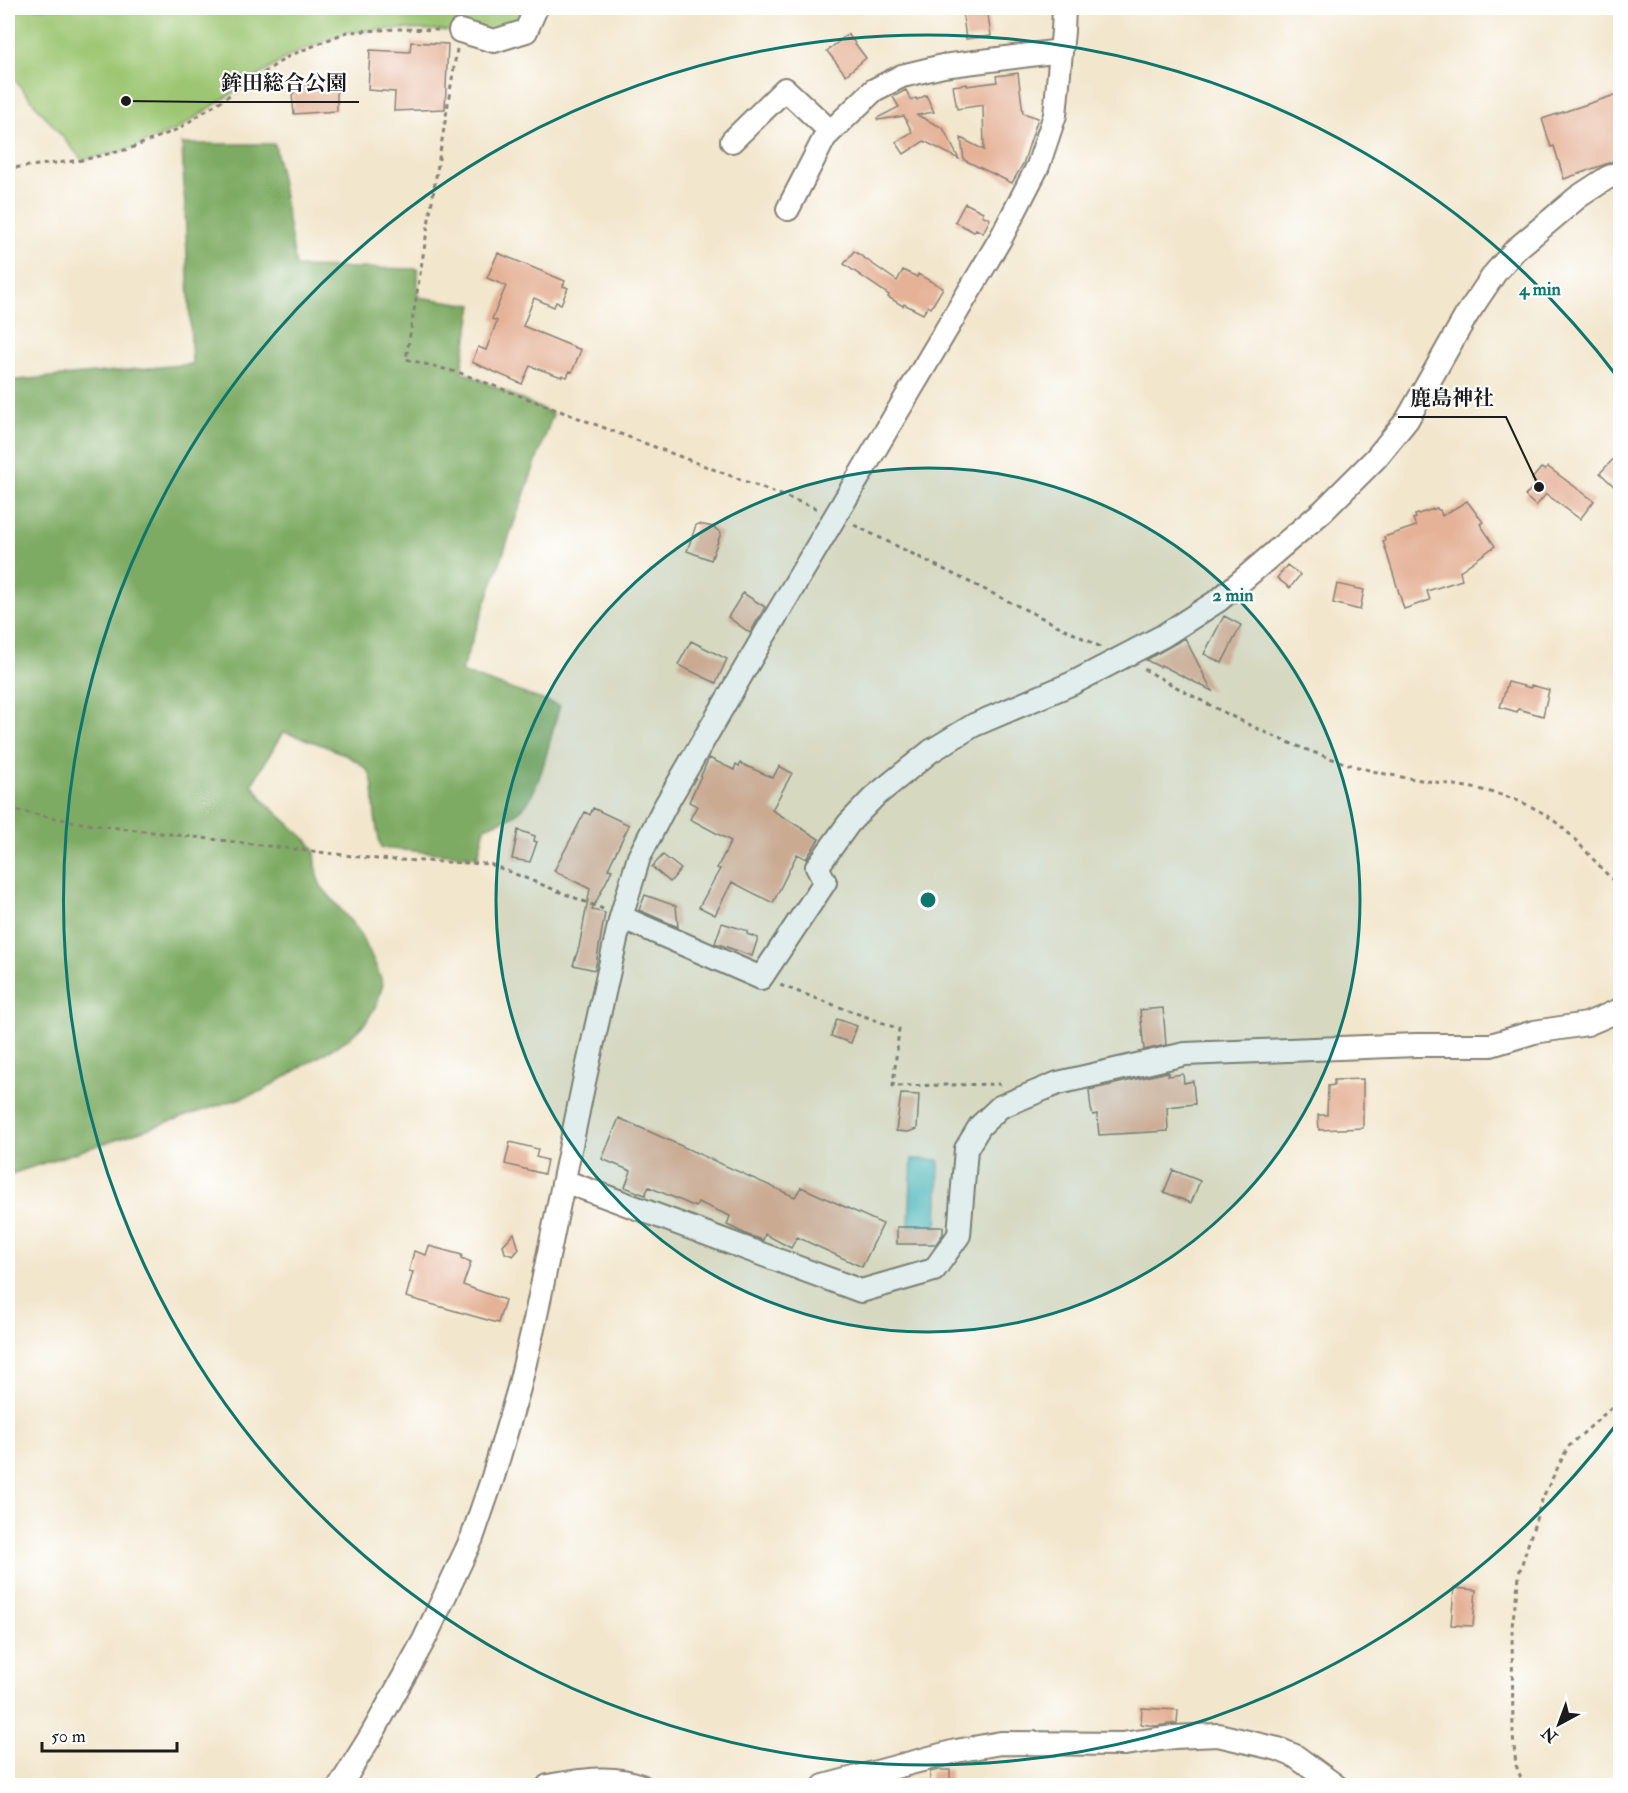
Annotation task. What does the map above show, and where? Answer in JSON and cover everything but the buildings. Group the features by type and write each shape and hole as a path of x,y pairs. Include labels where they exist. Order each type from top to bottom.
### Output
{"street":[{"path":"460,31 494,41 508,38 526,31 536,8"},
{"path":"340,1785 372,1734 424,1640 472,1538 493,1477 519,1388 621,917 639,857 664,808 1024,195 1038,165 1055,115 1064,8"},
{"path":"788,209 825,137 874,90 902,76 943,66 1061,51"},
{"path":"732,141 785,89 830,131"},
{"path":"621,917 761,978 825,882 817,867 849,824 888,785 931,751 974,725 1073,683 1123,658 1204,611 1323,511 1376,458 1407,420 1466,316 1495,273 1515,250 1578,196 1620,172"},
{"path":"564,1181 861,1291 934,1270 959,1235 966,1149 980,1126 1000,1107 1058,1083 1185,1054 1416,1045 1491,1045 1534,1032 1587,1024 1620,1010"},
{"path":"824,1785 956,1751 1001,1743 1123,1744 1174,1737 1218,1735 1278,1749 1295,1756 1336,1785"},
{"path":"549,1785 616,1780 641,1785"}],"path":[{"path":"8,165 12,168 82,160 129,149 178,129 289,56 347,32 397,29 460,31 406,359 460,373 835,515 1123,658 1209,705 1317,753 1368,770 1416,781 1480,789 1515,800 1549,817 1594,858 1620,887"},
{"path":"8,809 86,824 377,859 490,864 621,917"},
{"path":"761,978 899,1029 893,1086 1011,1084"},
{"path":"1524,1785 1516,1765 1513,1736 1512,1626 1520,1570 1543,1497 1568,1447 1613,1409 1620,1400"}],"green space":[{"path":"8,8 536,8 526,31 397,29 347,32 289,56 178,129 129,149 82,160 8,72"},
{"path":"182,144 275,144 296,267 418,269 418,297 473,305 461,371 553,414 461,672 560,706 540,775 529,800 515,814 485,827 478,857 381,848 375,820 373,784 370,774 364,767 343,754 283,732 252,784 265,802 309,842 315,852 317,876 321,886 358,930 374,961 383,984 377,1004 366,1022 350,1038 262,1091 8,1175 8,381 192,364"}],"water":[{"path":"912,1159 939,1160 937,1229 909,1227"}],"place":[{"name":"鉾田総合公園","path":"126,101"},
{"name":"鹿島神社","path":"1539,487"}]}
